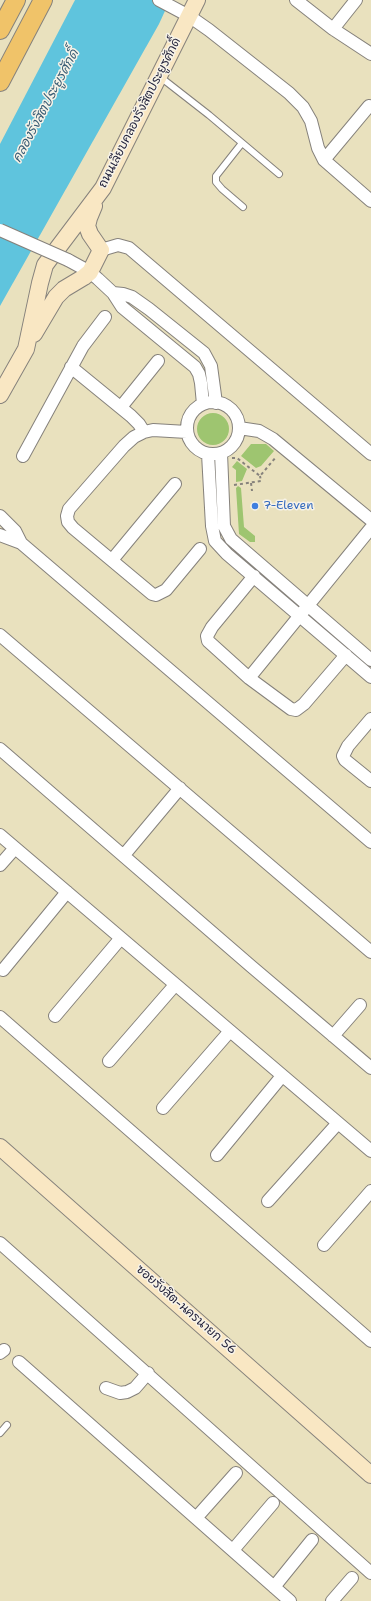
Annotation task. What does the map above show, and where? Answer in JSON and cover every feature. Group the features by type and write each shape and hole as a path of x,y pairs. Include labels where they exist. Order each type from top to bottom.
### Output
{"main road":[{"path":"0,30 16,0"},
{"path":"0,82 43,0"}],"street":[{"path":"159,0 184,13 253,64 289,93 303,107 311,121 318,148 324,160 371,201"},
{"name":"ถนนเลียบคลองรังสิตประยูรศักดิ์","path":"0,395 26,349 45,265 103,188 159,76 184,13 197,0"},
{"path":"296,0 333,29 371,54"},
{"path":"333,29 356,0"},
{"path":"324,160 369,106"},
{"path":"101,250 90,234 87,226 89,218 103,188"},
{"path":"0,230 68,260 90,272 113,293 122,307 195,367 199,374 201,383 203,404"},
{"path":"26,349 56,297 64,289 90,272 101,250 118,245 129,248 371,454"},
{"path":"113,293 132,297 204,353 211,366 216,403"},
{"path":"23,456 83,346 105,317"},
{"path":"121,407 158,361"},
{"path":"71,367 121,407 139,424 144,432"},
{"path":"216,403 225,406 232,411 237,419 239,428 236,439 230,448 221,456 208,454 196,449 188,438 187,423 190,416 195,409 203,404 216,403"},
{"path":"239,428 260,431 273,439 371,520"},
{"path":"187,432 153,430 144,432 134,437 124,446 69,509 67,516 68,522 73,528 152,594 156,595 166,590 200,549"},
{"path":"208,454 212,526 215,541 227,554 371,677"},
{"path":"221,456 223,519 226,533 238,546 371,660"},
{"path":"112,560 175,484"},
{"path":"0,516 15,531 21,543"},
{"path":"249,678 371,528"},
{"path":"0,535 21,543 371,842"},
{"path":"254,576 212,627 207,636 208,641 249,678 291,709 296,710 304,704 346,655"},
{"path":"0,635 371,952"},
{"path":"371,719 348,746 343,756 345,760 371,781"},
{"path":"0,749 371,1068"},
{"path":"124,855 180,788"},
{"path":"0,835 371,1150"},
{"path":"0,865 15,848"},
{"path":"3,970 67,892"},
{"path":"55,1016 121,938"},
{"path":"109,1062 175,985"},
{"path":"333,1036 360,1005"},
{"path":"0,1018 371,1341"},
{"path":"163,1108 230,1031"},
{"path":"217,1155 282,1076"},
{"path":"268,1201 338,1123"},
{"name":"ซอยรังสิต-นครนายก 56","path":"0,1147 371,1475"},
{"path":"324,1245 371,1191"},
{"path":"0,1243 148,1373 371,1573"},
{"path":"19,1362 290,1601"},
{"path":"106,1388 120,1393 127,1392 135,1388 148,1373"},
{"path":"196,1518 236,1473"},
{"path":"233,1550 273,1503"},
{"path":"274,1587 312,1540"},
{"path":"332,1601 352,1578"}],"lane":[{"path":"159,76 278,174"},
{"path":"242,143 216,176 216,182 243,207"},
{"path":"0,1433 7,1425"}],"path":[{"path":"242,484 261,481 260,476 283,448"},
{"path":"221,456 237,458 260,476"},
{"path":"251,483 252,491"}],"green space":[{"path":"210,413 216,413 225,417 229,429 225,441 216,445 210,445 201,441 197,432 197,426 201,417"},
{"path":"251,444 266,444 274,451 261,466 256,468 241,456"},
{"path":"237,461 247,469 242,481 236,482 236,470 232,467"},
{"path":"238,486 241,488 244,527 255,536 255,542 250,542 239,534 236,488"}],"water":[{"name":"คลองรังสิตประยูรศักดิ์","path":"75,0 170,0 159,24 0,306 0,144"}],"place":[{"name":"7-Eleven","path":"255,506"}]}
